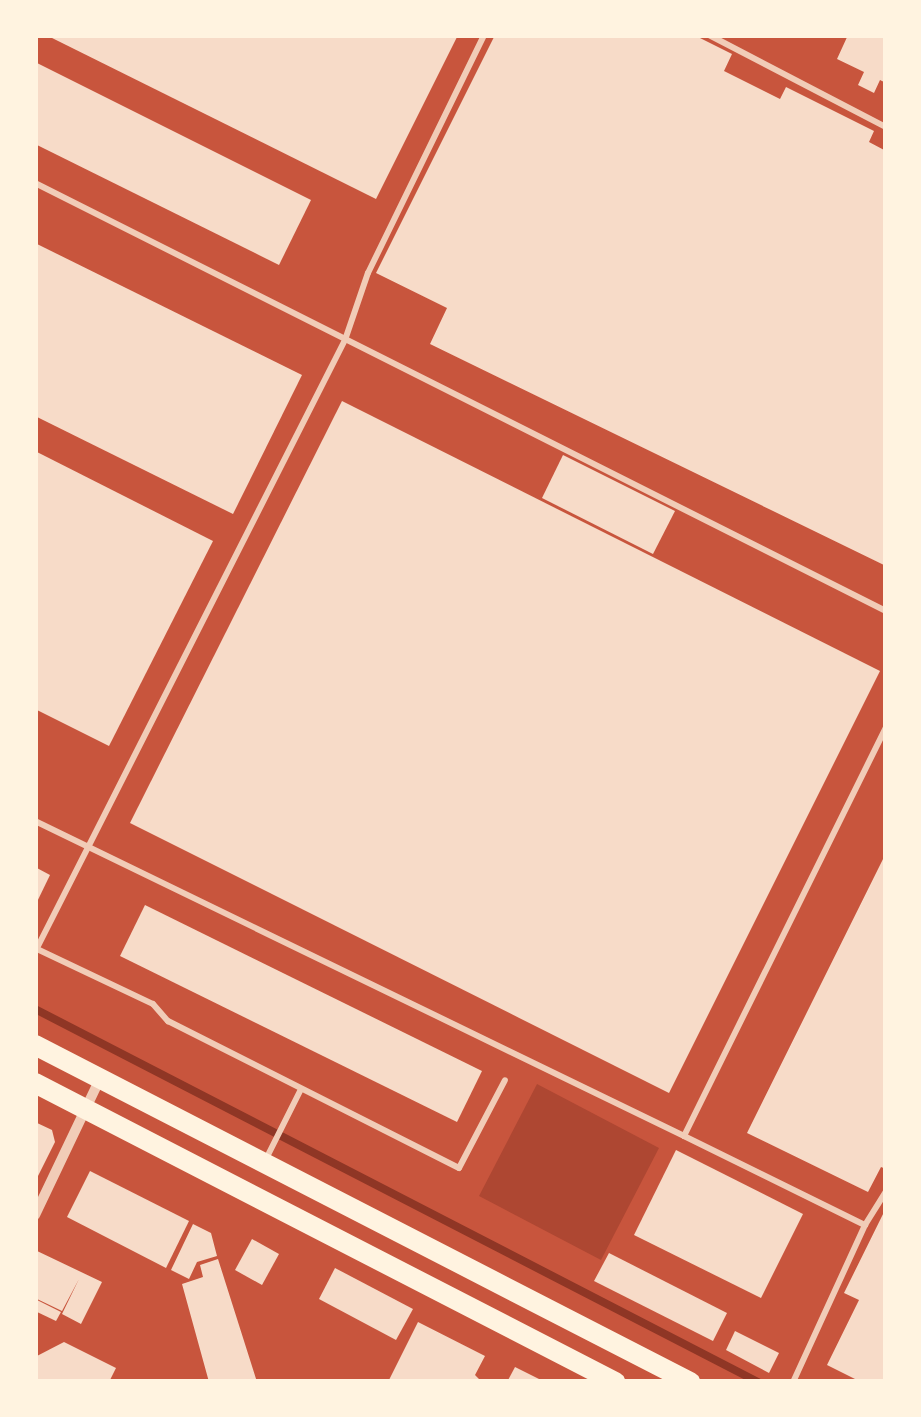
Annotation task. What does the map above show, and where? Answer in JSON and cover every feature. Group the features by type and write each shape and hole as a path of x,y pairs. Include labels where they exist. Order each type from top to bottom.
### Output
{"main road":[{"path":"35,1045 264,1162 663,1376 690,1382"},
{"path":"35,1083 615,1382"}],"street":[{"path":"35,1214 101,1078"}],"lane":[{"path":"484,35 368,274 345,340 36,951 153,1004 168,1022 458,1168 504,1080"},
{"path":"710,35 886,126"},
{"path":"35,183 886,612"},
{"path":"684,1136 886,728"},
{"path":"35,822 865,1225"},
{"path":"264,1162 301,1089"},
{"path":"793,1382 865,1225 886,1192"}],"shaded area":[{"path":"537,1084 659,1148 601,1260 479,1196"}],"building":[{"path":"46,35 458,35 376,199"},
{"path":"495,35 694,35 732,54 724,71 780,99 786,87 874,131 869,142 886,151 886,566 430,344 447,308 376,273"},
{"path":"848,35 886,35 886,83 880,80 874,93 858,85 864,72 837,59"},
{"path":"35,62 311,200 279,265 35,144"},
{"path":"35,243 302,375 233,514 35,416"},
{"path":"342,401 880,671 669,1093 130,823"},
{"path":"35,451 213,541 109,746 35,709"},
{"path":"563,455 675,511 653,554 542,498"},
{"path":"886,853 886,1169 881,1167 868,1192 747,1133"},
{"path":"35,867 50,875 35,906"},
{"path":"145,905 482,1071 457,1122 120,956"},
{"path":"35,1122 52,1130 55,1142 35,1182"},
{"path":"676,1150 803,1214 761,1298 634,1235"},
{"path":"90,1171 189,1221 166,1268 67,1217"},
{"path":"886,1208 886,1382 861,1382 827,1365 859,1300 844,1293"},
{"path":"193,1224 211,1233 217,1256 197,1262 189,1279 171,1270"},
{"path":"252,1239 279,1254 262,1285 235,1270"},
{"path":"35,1250 102,1282 81,1324 62,1314 79,1279 62,1311 35,1298"},
{"path":"609,1253 727,1313 713,1341 594,1281"},
{"path":"218,1259 257,1382 209,1382 182,1284 203,1277 200,1265"},
{"path":"335,1268 413,1309 396,1340 319,1299"},
{"path":"35,1299 61,1312 56,1321 35,1311"},
{"path":"418,1322 485,1356 475,1375 482,1382 388,1382"},
{"path":"735,1331 779,1353 769,1373 726,1350"},
{"path":"64,1342 116,1368 109,1382 35,1382 35,1357"},
{"path":"515,1367 545,1382 507,1382"}],"waterway":[{"path":"35,1009 758,1382"}]}
